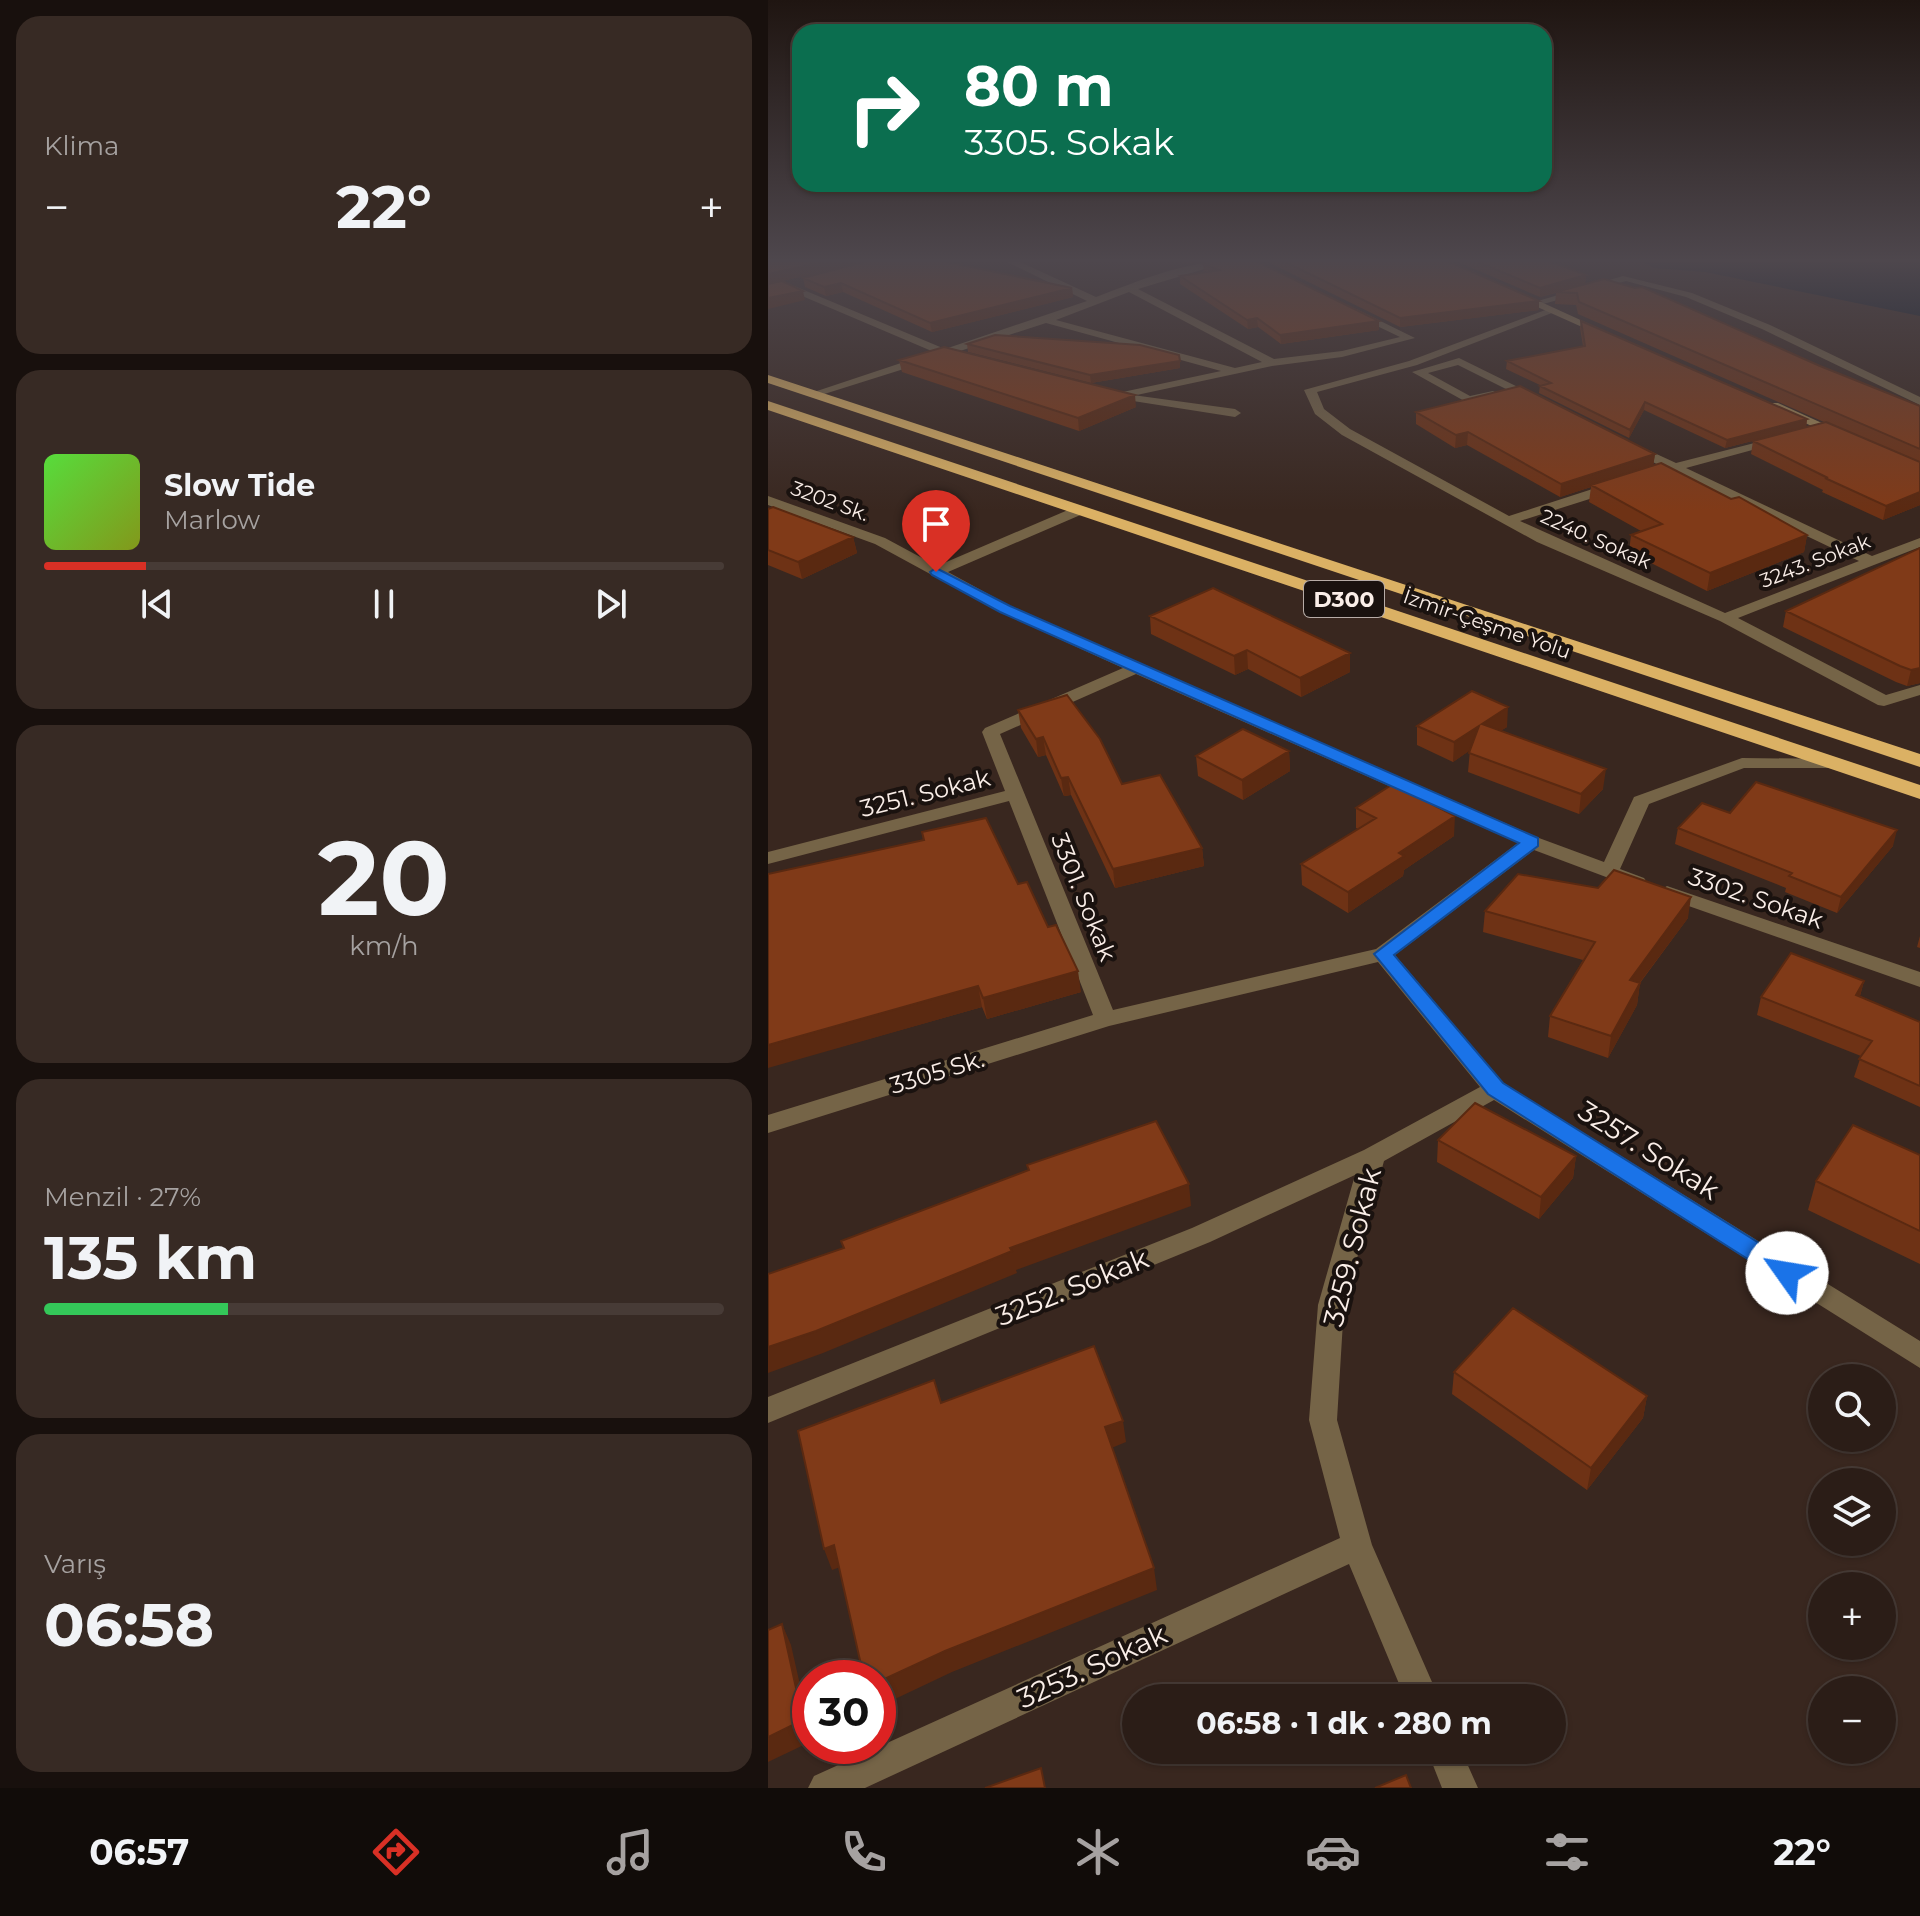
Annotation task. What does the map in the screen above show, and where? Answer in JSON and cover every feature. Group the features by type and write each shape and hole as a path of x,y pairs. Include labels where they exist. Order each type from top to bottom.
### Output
{"highway":[{"name":"İzmir-Çeşme Yolu","path":"768,379 1920,761"},
{"name":"İzmir-Çeşme Yolu","path":"771,409 1920,792"}],"street":[{"path":"926,344 970,359"},
{"path":"814,394 963,344"},
{"path":"1136,344 1237,372"},
{"path":"1237,344 1272,363"},
{"path":"1118,396 1272,363 1342,354 1383,344"},
{"name":"2240. Sokak","path":"1463,344 1413,363 1310,390 1319,411 1346,432 1542,539 1725,618 1884,701 1920,690"},
{"path":"1802,344 1920,401"},
{"path":"1513,389 1468,400 1418,372 1459,361 1555,410"},
{"path":"1089,389 1235,413"},
{"path":"1766,402 1852,439"},
{"path":"1659,472 1825,427"},
{"path":"1625,444 1871,561"},
{"path":"1510,520 1629,482"},
{"name":"3202 Sk.","path":"768,500 880,541 1005,609"},
{"path":"936,572 1080,510"},
{"name":"3243. Sokak","path":"1725,618 1920,542"},
{"name":"3302. Sokak","path":"1005,609 1532,842 1609,872 1920,980"},
{"name":"3251. Sokak","path":"768,858 1015,794 991,732 1136,668"},
{"path":"1609,872 1641,801 1742,763 1834,763"},
{"name":"3301. Sokak","path":"1015,794 1106,1019"},
{"path":"1383,954 1532,842"},
{"name":"3305 Sk.","path":"768,1124 1106,1019 1383,954"},
{"name":"3257. Sokak","path":"1383,954 1495,1089 1920,1356"},
{"name":"3259. Sokak","path":"1416,1684 1357,1545 1323,1420 1331,1305 1373,1156 1495,1089"},
{"name":"3252. Sokak","path":"768,1410 1201,1235 1373,1156"},
{"name":"3253. Sokak","path":"826,1788 1357,1545"},
{"path":"1450,1764 1460,1788"}],"building":[{"path":"969,344 1132,344 1179,355 1180,361 1090,375"},
{"path":"1635,344 1807,419 1727,440 1645,402 1630,430 1540,386 1551,383 1507,361 1585,346"},
{"path":"1677,344 1771,344 1920,406 1920,449"},
{"path":"944,347 1135,395 1078,418 899,360"},
{"path":"1520,386 1655,454 1561,484 1468,432 1456,435 1416,412"},
{"path":"1826,422 1920,462 1920,492 1886,506 1753,441"},
{"path":"1661,463 1731,499 1739,497 1807,535 1710,573 1631,535 1662,524 1591,485"},
{"path":"773,507 853,537 798,562 768,550 768,509"},
{"path":"1920,548 1920,668 1911,670 1900,666 1786,611"},
{"path":"1213,588 1350,653 1300,678 1247,650 1234,656 1150,616"},
{"path":"1472,691 1508,707 1482,724 1606,769 1581,794 1469,753 1479,726 1454,742 1417,726"},
{"path":"1067,695 1100,739 1122,784 1160,775 1202,848 1113,869 1068,777 1061,778 1043,737 1036,739 1018,710"},
{"path":"1243,729 1289,751 1242,780 1196,756"},
{"path":"1756,782 1897,830 1841,897 1789,876 1792,873 1678,828 1702,803 1730,813"},
{"path":"1393,784 1455,816 1399,853 1404,856 1348,892 1301,864 1376,818 1356,808"},
{"path":"986,818 1018,884 1027,882 1048,927 1056,925 1078,971 983,998 978,986 768,1045 768,874 924,840 922,832"},
{"path":"1614,870 1691,897 1630,980 1640,983 1611,1036 1550,1016 1595,942 1485,911 1518,874 1598,888"},
{"path":"1791,953 1864,981 1856,995 1920,1022 1920,1086 1859,1059 1872,1041 1761,997"},
{"path":"1475,1103 1576,1156 1541,1197 1438,1140"},
{"path":"1156,1121 1189,1184 1010,1248 1012,1251 816,1331 768,1347 768,1274 844,1248 841,1241 1029,1170 1027,1165"},
{"path":"1853,1125 1920,1155 1920,1231 1816,1181"},
{"path":"1513,1308 1647,1396 1591,1468 1454,1372"},
{"path":"1094,1346 1123,1421 1105,1427 1154,1568 945,1651 896,1674 896,1660 860,1660 834,1545 824,1549 798,1431 934,1380 941,1403"},
{"path":"782,1624 792,1670 792,1725 768,1737 768,1630"},
{"path":"1041,1768 1045,1788 985,1788"},
{"path":"1406,1775 1411,1788 1375,1788"}],"route":[{"path":"936,572 1005,609 1532,842 1383,954 1495,1089 1787,1273"}]}
